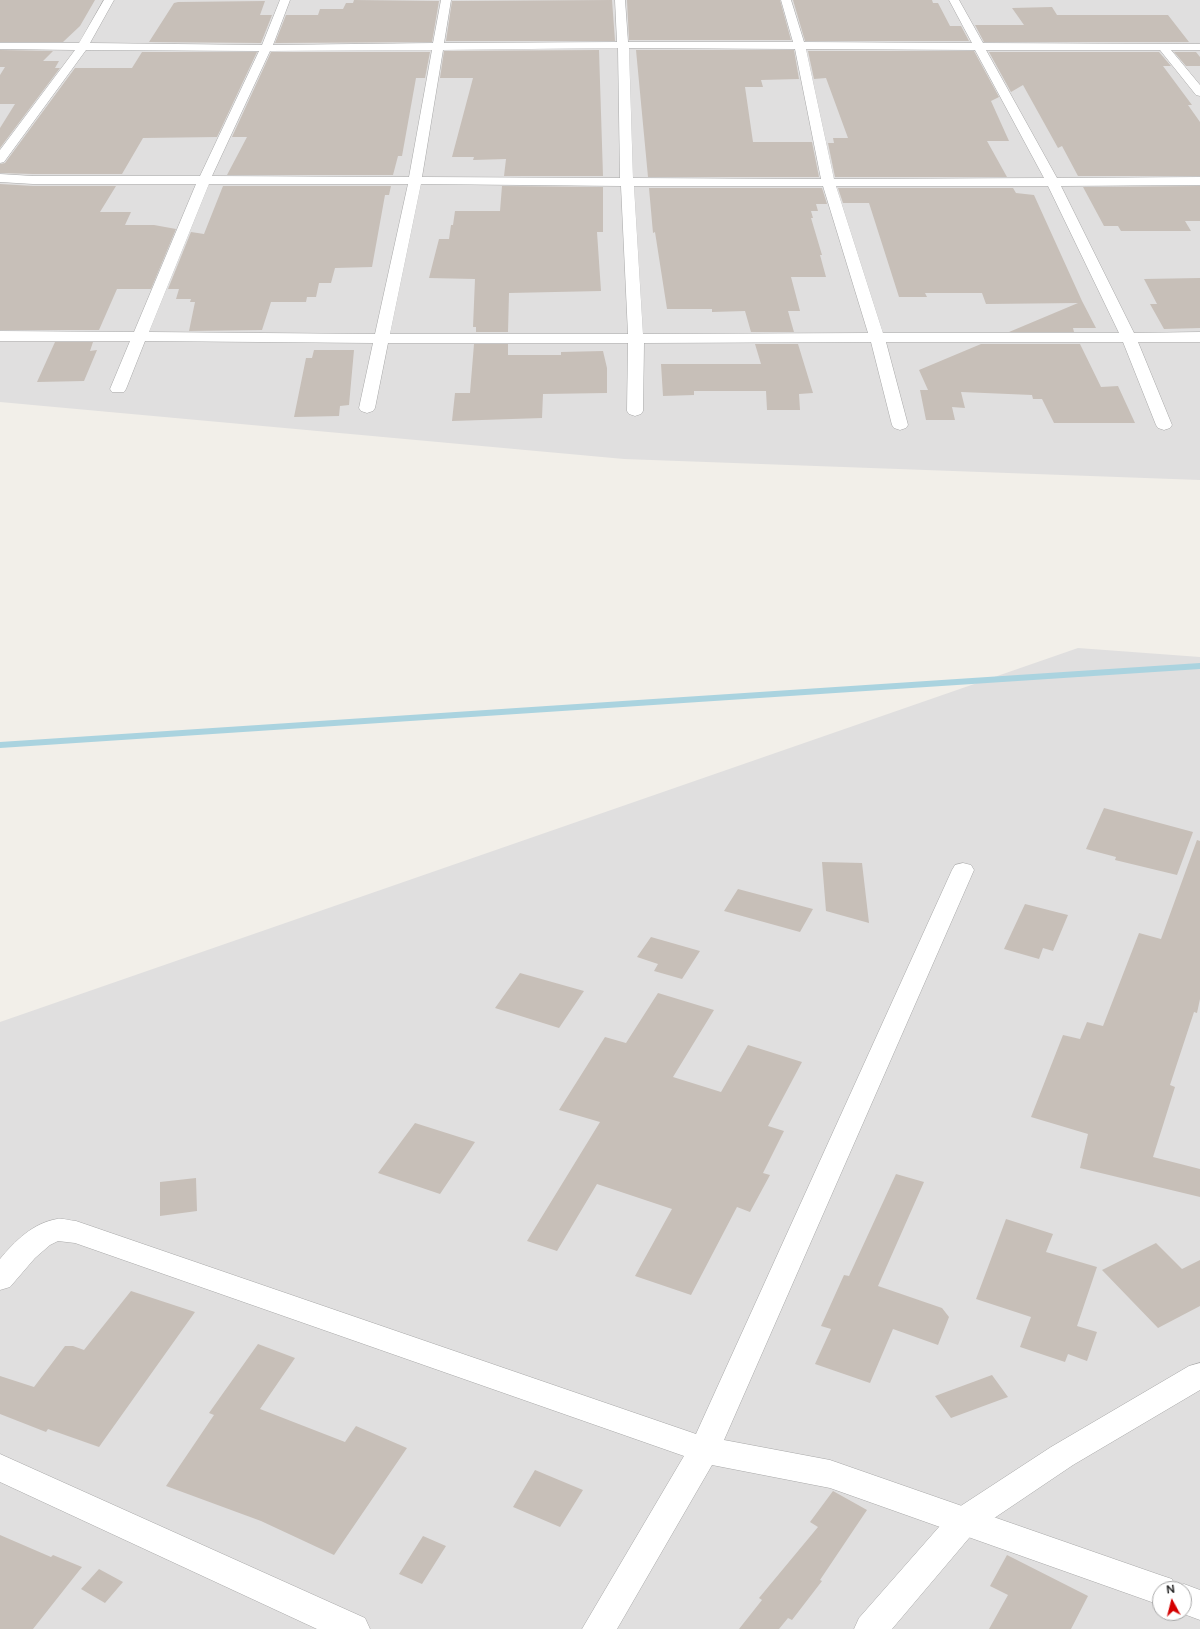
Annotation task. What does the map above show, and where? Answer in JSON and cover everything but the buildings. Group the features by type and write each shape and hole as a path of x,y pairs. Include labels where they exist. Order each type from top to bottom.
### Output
{"street":[{"path":"0,159 83,46 109,0"},
{"path":"118,389 204,180 266,48 285,0"},
{"path":"367,408 415,180 446,0"},
{"path":"620,0 624,45 627,183 636,338 635,411"},
{"path":"786,0 800,46 828,182 877,338 900,425"},
{"path":"954,0 1053,183 1128,336 1164,426"},
{"path":"0,46 266,48 624,45 1200,47"},
{"path":"1163,47 1200,93"},
{"path":"0,178 33,180 415,180 627,183 1053,183 1200,181"},
{"path":"0,336 381,338 1200,337"},
{"path":"599,1629 704,1450 963,870"},
{"path":"0,1279 26,1248 41,1237 58,1230 76,1232 704,1450 830,1474 1152,1587"},
{"path":"871,1629 964,1521 1062,1456 1200,1375"},
{"path":"0,1467 353,1629"}],"shaded area":[{"path":"0,0 1200,0 1200,480 624,459 0,402"},
{"path":"1078,648 1200,657 1200,1629 0,1629 0,1022"}],"waterway":[{"path":"0,745 1200,666"}]}
